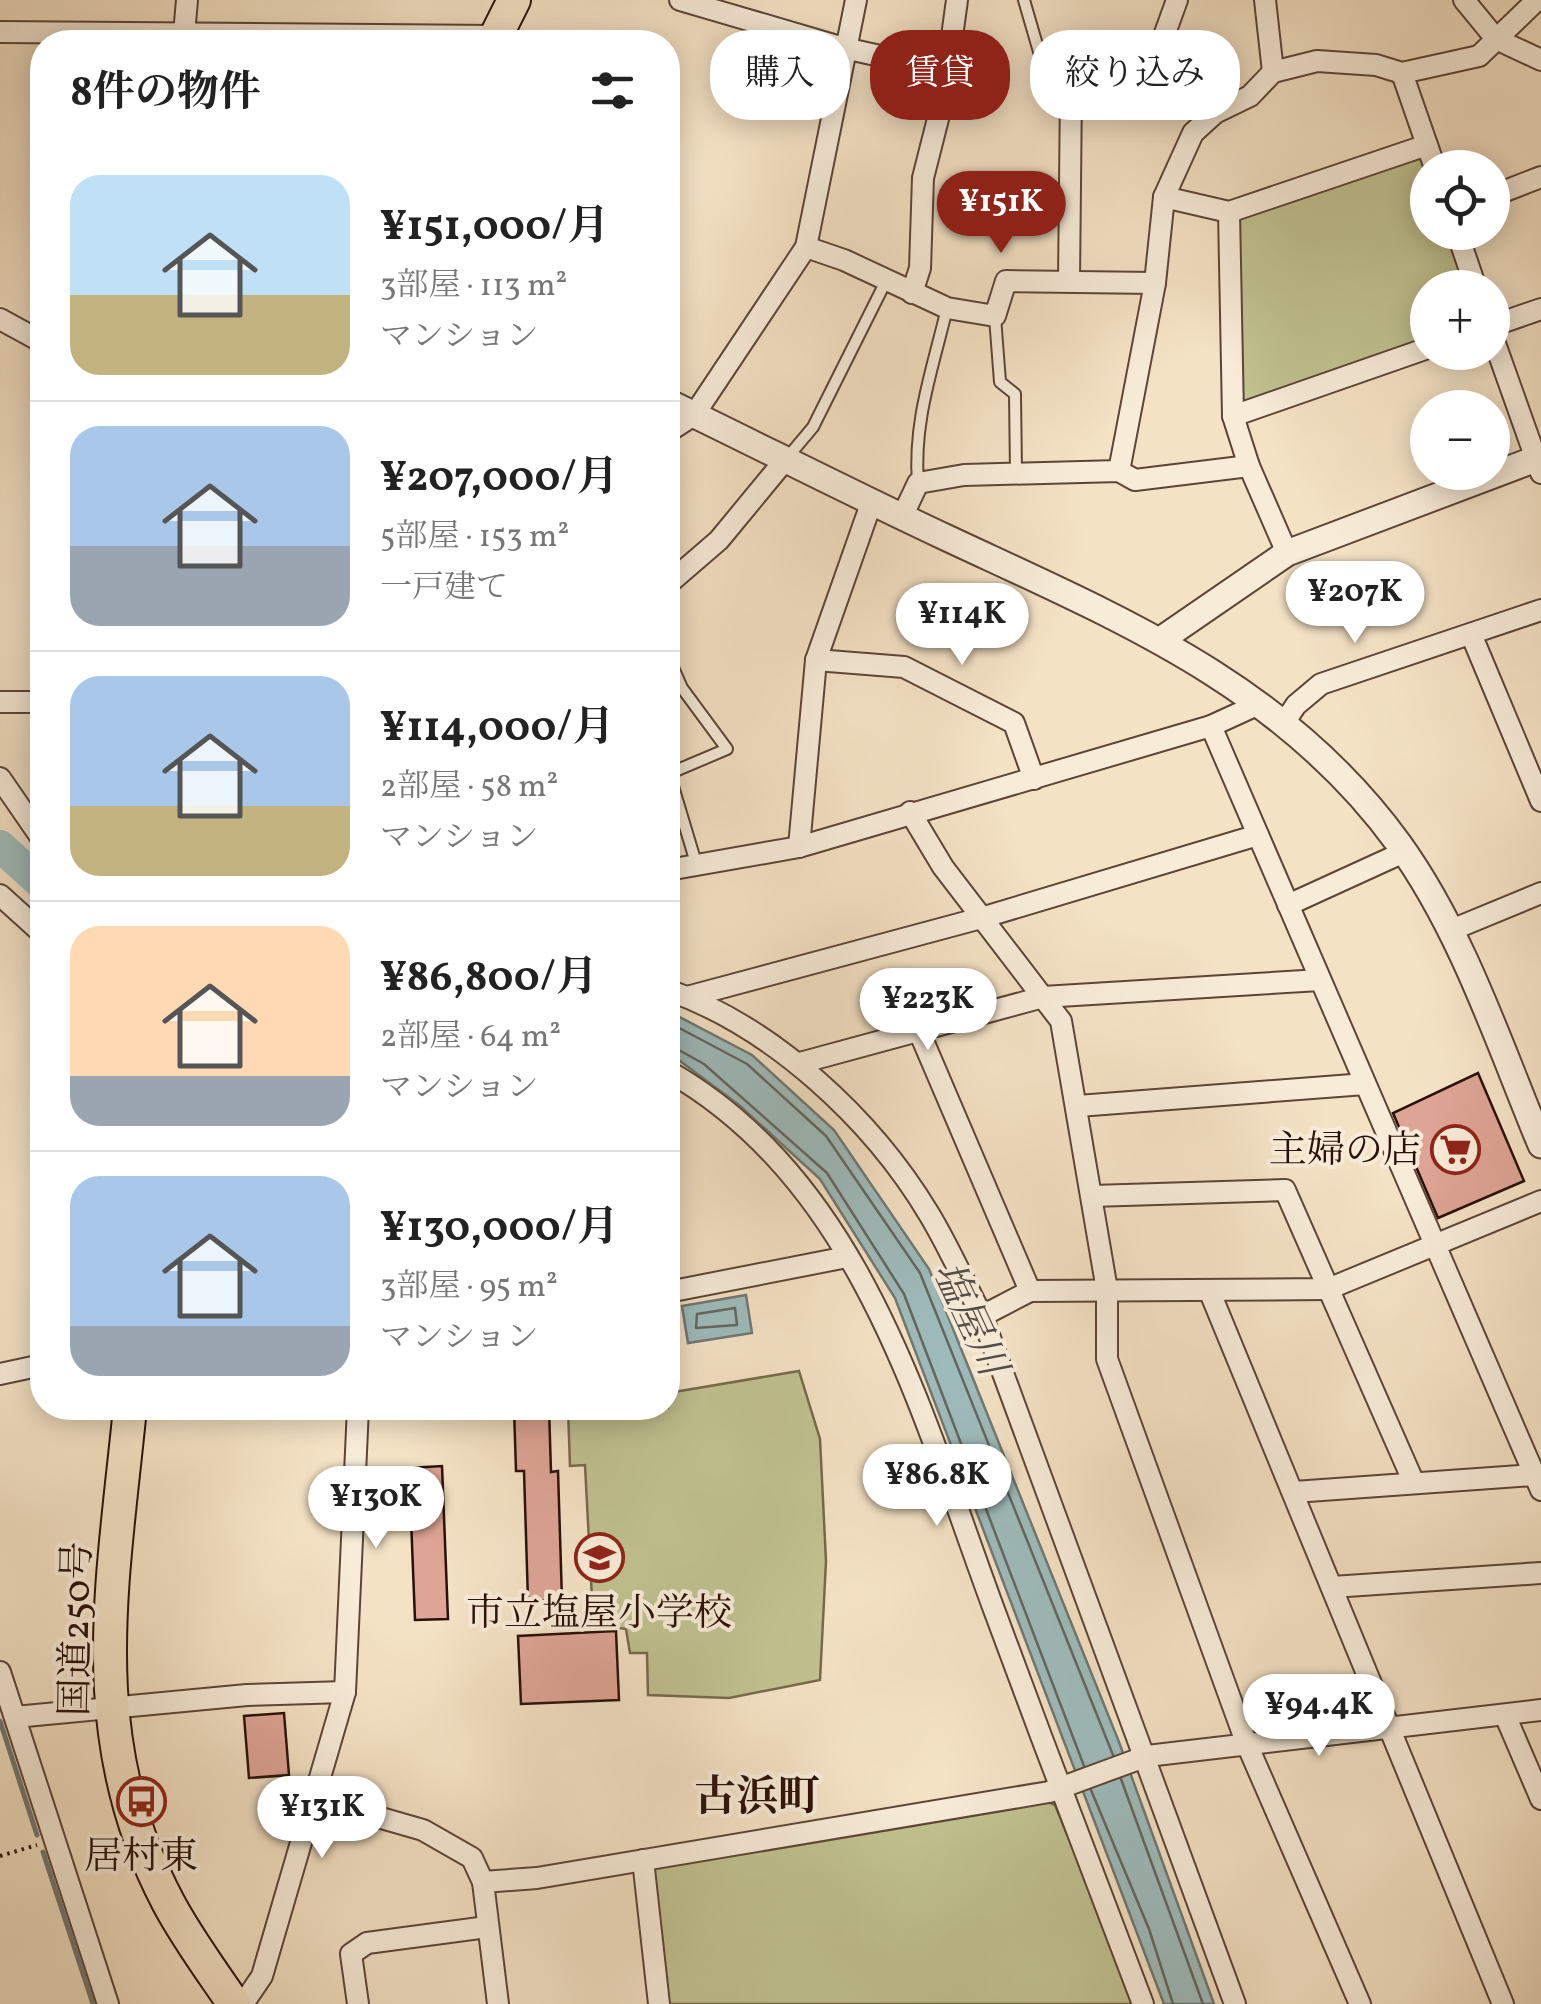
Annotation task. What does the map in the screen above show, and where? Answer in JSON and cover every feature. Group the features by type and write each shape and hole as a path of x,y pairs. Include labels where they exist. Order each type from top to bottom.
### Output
{"highway":[{"path":"499,30 514,0"},
{"name":"国道250号","path":"129,1420 109,1603 110,1709 124,1790 152,1867 187,1936 234,2004"}],"street":[{"path":"184,30 187,0"},
{"path":"680,0 782,30"},
{"path":"848,30 856,0"},
{"path":"953,30 957,0"},
{"path":"1166,30 1177,0"},
{"path":"1265,0 1273,72"},
{"path":"1464,0 1496,40 1541,60"},
{"path":"1119,471 1154,283 1164,196 1193,134 1215,113 1250,96 1273,72 1317,61 1376,65 1402,73 1479,56 1537,0"},
{"path":"0,32 30,32"},
{"path":"1402,73 1429,150"},
{"path":"680,424 694,415 806,247 830,120"},
{"path":"912,292 920,268 923,178 937,120"},
{"path":"1069,281 1072,120"},
{"path":"1164,196 1229,212 1427,145"},
{"path":"1510,189 1541,178"},
{"path":"1229,212 1233,416 1249,466 1287,553"},
{"path":"806,247 947,308 995,316 1006,280 1154,283"},
{"path":"1510,320 1541,310"},
{"path":"0,319 30,335"},
{"path":"1233,416 1410,354"},
{"path":"1162,639 1287,553 1539,463 1505,370"},
{"path":"680,408 1162,639 1284,723 1356,792 1404,852 1449,931 1541,1144"},
{"path":"680,574 719,540 785,460"},
{"path":"902,517 918,483 1016,473 1119,471 1135,480 1249,466"},
{"path":"799,847 816,660 872,501"},
{"path":"1284,723 1296,705 1321,684 1541,610"},
{"path":"1471,634 1541,801"},
{"path":"816,660 904,667 1014,723 1034,779"},
{"path":"0,702 30,702"},
{"path":"680,867 799,847 1210,726 1259,704"},
{"path":"1210,726 1538,1482 1414,1483 1294,1492"},
{"path":"0,778 30,822"},
{"path":"910,812 982,918 1061,1022 1107,1290 1107,1359 1246,1742 1360,2004"},
{"path":"680,992 982,918 1258,835"},
{"path":"1288,906 1404,852"},
{"path":"1449,931 1541,892"},
{"path":"0,895 30,922"},
{"path":"800,1063 1043,997 1320,980"},
{"path":"680,995 800,1063 852,1114 928,1212 982,1316 1235,2004"},
{"path":"918,1030 1030,1291"},
{"path":"680,1079 769,1146 824,1216 890,1330 1142,2004"},
{"path":"1078,1106 1366,1084"},
{"path":"1092,1196 1285,1190 1414,1483"},
{"path":"982,1316 1030,1291 1328,1289 1541,1200"},
{"path":"680,1290 847,1257"},
{"path":"1209,1290 1503,2004"},
{"path":"0,1374 30,1368"},
{"path":"243,2004 262,1976 345,1692 357,1420"},
{"path":"1332,1588 1541,1573"},
{"path":"0,1672 108,2004"},
{"path":"15,1717 345,1692"},
{"path":"483,1882 538,1878 1049,1792 1146,1756 1541,1710"},
{"path":"1505,1715 1541,1799"},
{"path":"314,1799 423,1830 472,1858 483,1882 498,2004"},
{"path":"644,1860 658,2004"},
{"path":"358,2004 351,1954 367,1943 486,1927"}],"lane":[{"path":"1024,0 1033,30"},
{"path":"785,460 813,428 886,281"},
{"path":"918,483 915,444 919,417 947,308"},
{"path":"995,316 1000,382 1015,394 1016,473"},
{"path":"680,683 727,749 680,769"},
{"path":"680,812 696,863"}],"path":[{"path":"0,1856 56,1839"}],"green space":[{"path":"1410,155 1410,250 1456,250 1463,270 1410,270 1410,345 1247,402 1238,396 1235,223 1241,215"},
{"path":"799,1371 820,1439 826,1561 820,1680 729,1698 648,1695 647,1653 630,1653 626,1629 602,1625 602,1600 592,1599 585,1465 570,1466 568,1420 680,1420 680,1391"},
{"path":"1041,1799 1055,1805 1137,2004 665,2004 652,1868"}],"water":[{"path":"680,1017 752,1055 834,1130 929,1269 1119,1742 1214,2004 1164,2004 895,1298 820,1179 739,1105 680,1061"},
{"path":"746,1295 752,1333 688,1343 682,1306"}],"building":[{"name":"主婦の店","path":"1478,1073 1524,1181 1438,1218 1393,1113"},
{"path":"514,1420 549,1420 551,1472 558,1471 562,1600 528,1601 524,1471 516,1471"},
{"path":"442,1466 448,1619 415,1620 409,1468"},
{"path":"616,1631 619,1700 521,1704 518,1636"},
{"path":"284,1713 289,1775 249,1778 244,1716"}],"waterway":[{"name":"塩屋川","path":"0,846 30,873"},
{"path":"0,1721 37,1835"},
{"path":"43,1852 93,2004"}],"place":[{"name":"主婦の店","path":"1456,1149"},
{"name":"市立塩屋小学校","path":"599,1558"},
{"name":"居村東","path":"141,1801"}],"district":[{"name":"古浜町","path":"757,1795"}]}
